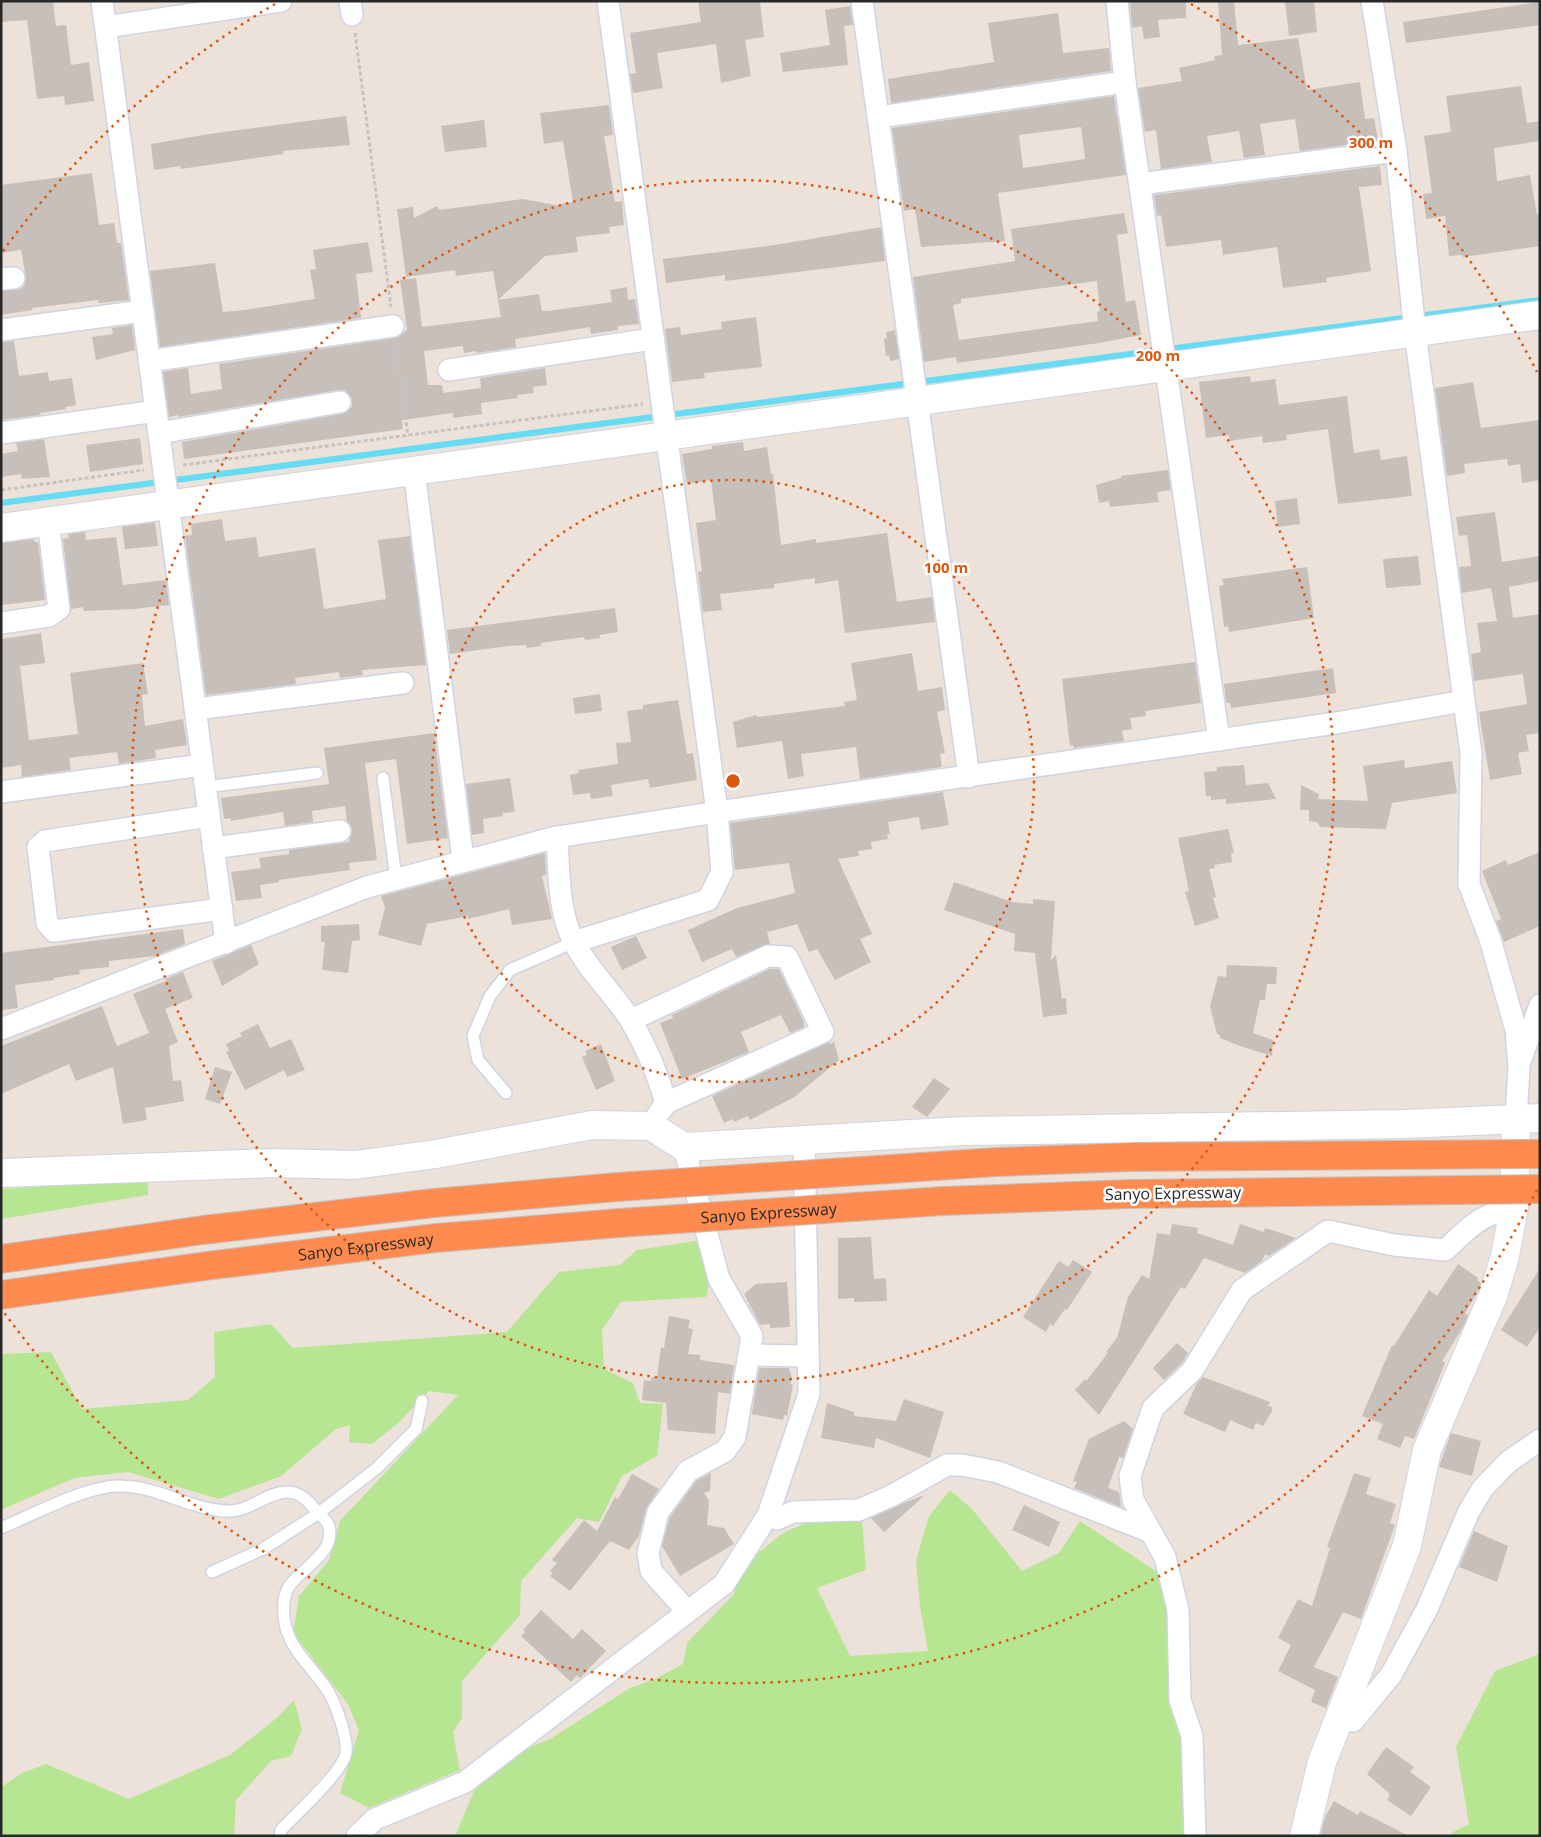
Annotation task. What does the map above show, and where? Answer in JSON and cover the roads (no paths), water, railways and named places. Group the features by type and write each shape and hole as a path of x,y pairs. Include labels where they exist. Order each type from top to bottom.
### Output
{"highway":[{"path":"1,1259 203,1230 434,1203 617,1186 997,1162 1132,1156 1540,1154"},
{"name":"Sanyo Expressway","path":"1,1295 206,1266 436,1238 619,1223 943,1201 1129,1194 1540,1189"}],"street":[{"path":"102,1 226,943"},
{"path":"106,26 281,1"},
{"path":"574,942 708,900 722,872 717,812 608,1"},
{"path":"862,1 969,777"},
{"path":"1117,1 1125,82 1219,740"},
{"path":"1304,1836 1322,1762 1407,1546 1427,1450 1493,1296 1505,1256 1528,1118 1519,1066 1516,1030 1490,939 1469,884 1471,753 1414,322 1396,151 1372,1"},
{"path":"879,117 1125,82"},
{"path":"1140,184 1396,151"},
{"path":"1,330 143,311"},
{"path":"1,528 48,521 165,483 414,470 663,418 917,389 1414,322 1540,315"},
{"path":"150,361 393,326"},
{"path":"450,370 652,339"},
{"path":"159,433 340,402"},
{"path":"1,432 156,411"},
{"path":"414,470 463,860"},
{"path":"1,623 49,616 59,609 48,521"},
{"path":"196,709 402,683"},
{"path":"1,1029 367,888 463,860 557,838 717,812 1219,740 1464,701"},
{"path":"1,792 202,765"},
{"path":"209,816 45,841 38,848 47,923 54,931 222,909"},
{"path":"214,848 340,831"},
{"path":"557,838 561,890 566,920 574,942 630,1020 660,1082 666,1102"},
{"path":"630,1020 768,956 787,958 823,1032 666,1102 651,1126"},
{"path":"1519,1066 1540,1005"},
{"path":"1,1174 273,1163 355,1165 436,1154 592,1125 651,1126 684,1146 962,1131 1404,1124 1528,1118"},
{"path":"357,1836 376,1819 465,1782 724,1584 768,1515 808,1394 804,1140"},
{"path":"684,1146 719,1279 752,1336 735,1437 725,1451 688,1471 658,1512 648,1553 651,1571 688,1612"},
{"path":"1195,1836 1192,1736 1180,1700 1178,1610 1165,1557 1133,1500 1130,1476 1153,1408 1192,1371 1242,1290 1328,1231 1394,1245 1445,1250 1477,1220 1493,1212 1514,1208"},
{"path":"749,1355 808,1356"},
{"path":"1338,1720 1353,1721 1391,1675 1427,1609 1469,1511 1483,1488 1508,1462 1540,1440"},
{"path":"768,1515 776,1519 793,1512 859,1510 891,1496 946,1465 962,1465 998,1472 1151,1532"}],"lane":[{"path":"206,787 317,773"},
{"path":"384,778 396,880"},
{"path":"506,1093 478,1060 473,1036 490,996 510,970 574,942"},
{"path":"212,1572 263,1549 319,1513 377,1468 416,1429 422,1401"},
{"path":"1,1528 92,1490 121,1486 150,1491 196,1507 230,1512 243,1509 266,1496 292,1492 306,1498 328,1524 328,1537 321,1556 288,1589 283,1616 289,1637 328,1690 342,1724 346,1753 327,1784 281,1830 280,1836"}],"waterway":[{"path":"1,503 1540,300"}]}
